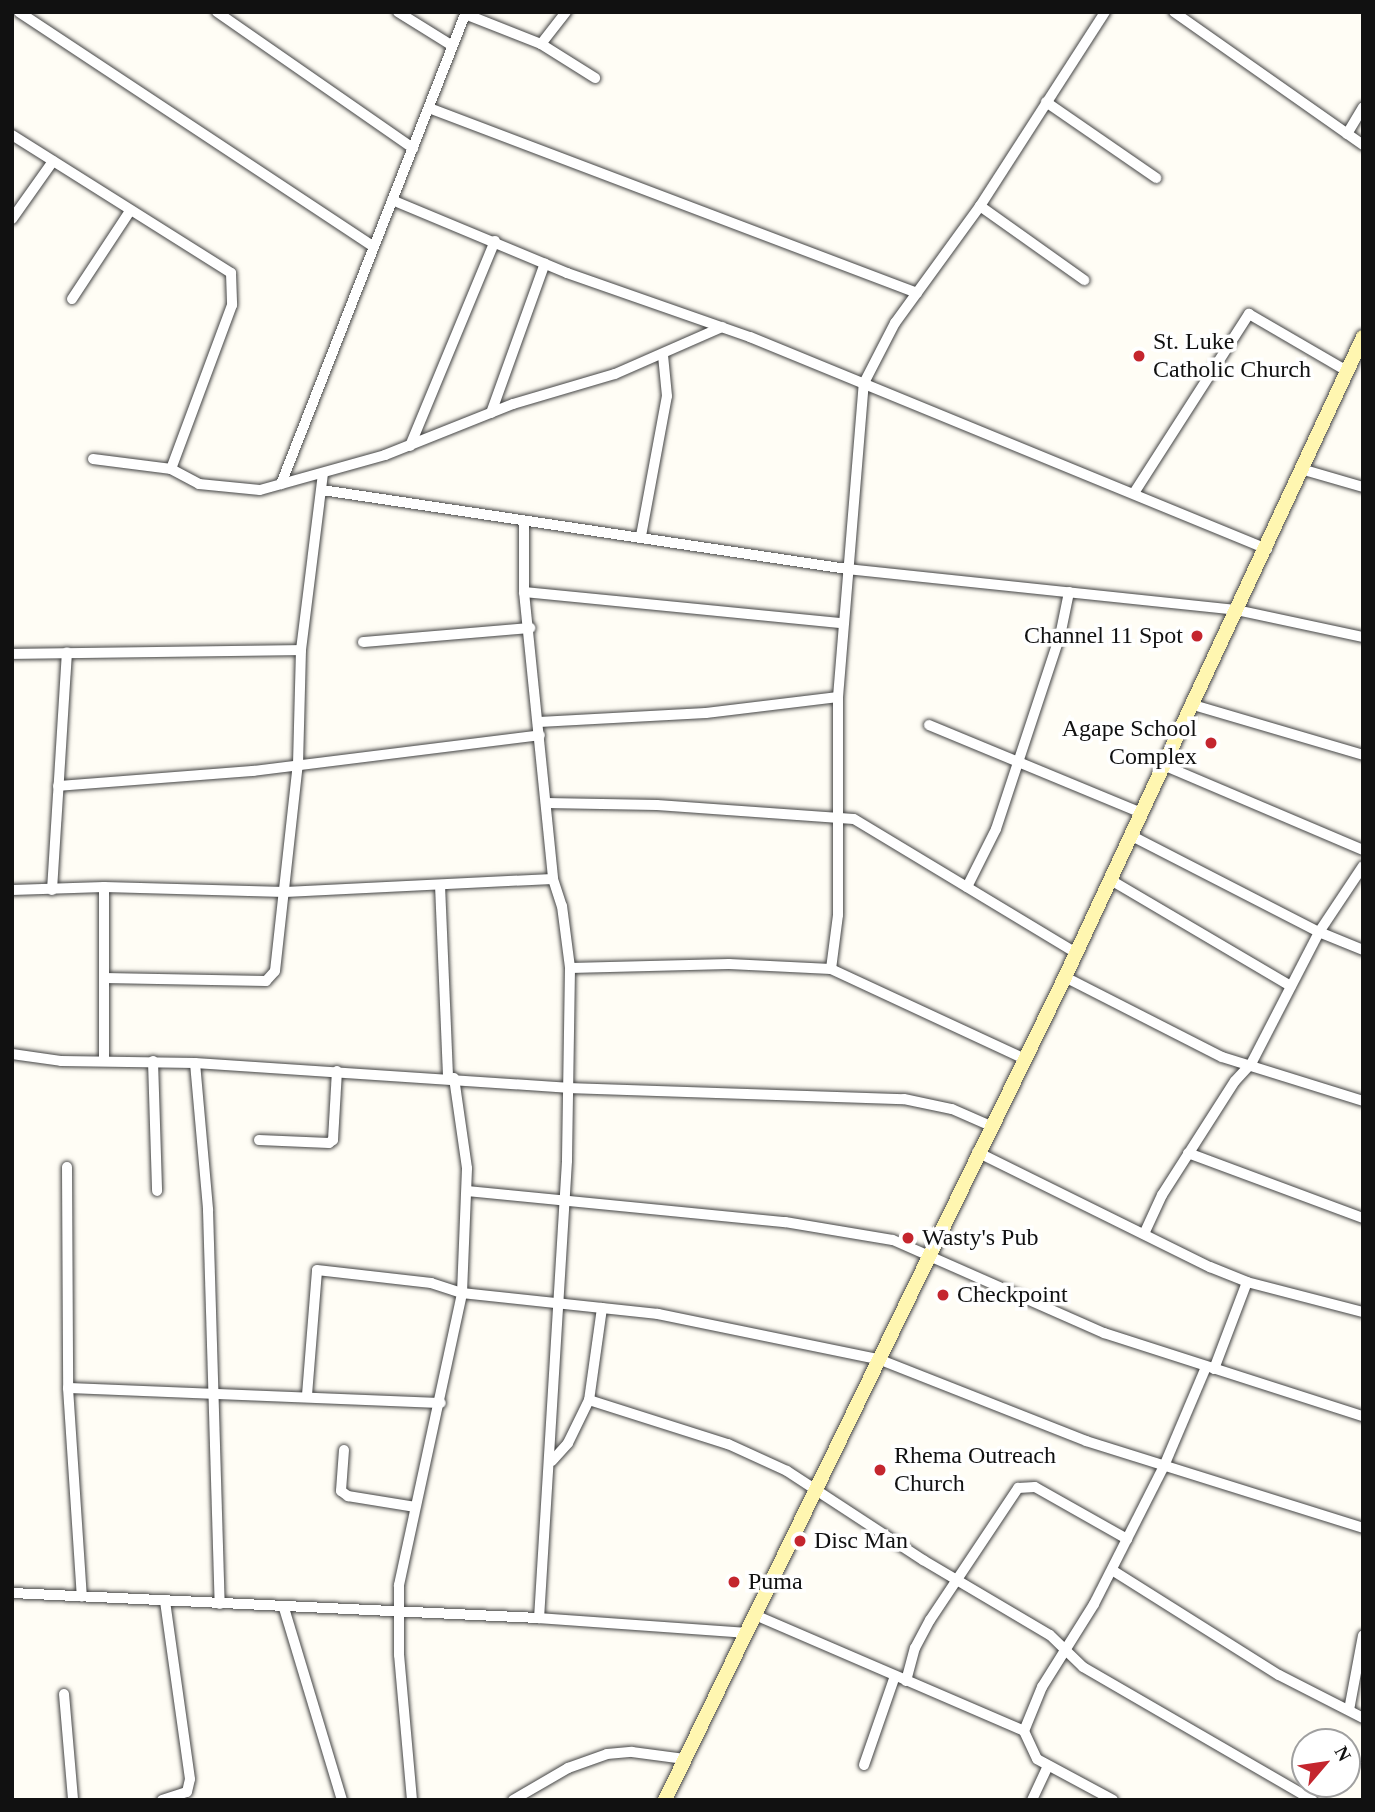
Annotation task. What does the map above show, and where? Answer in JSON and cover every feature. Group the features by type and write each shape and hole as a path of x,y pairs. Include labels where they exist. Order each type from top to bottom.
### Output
{"main road":[{"path":"665,1800 977,1152 1065,977 1190,704 1266,549 1347,370 1361,346"}],"street":[{"path":"19,12 373,246"},
{"path":"217,12 413,148"},
{"path":"398,12 451,45"},
{"path":"541,44 566,12"},
{"path":"831,969 838,915 835,819 842,624 864,383 884,341 980,206 1105,12"},
{"path":"1174,12 1363,145"},
{"path":"281,484 429,108 451,45 466,13 541,44 595,78"},
{"path":"1046,102 1156,178"},
{"path":"1347,134 1363,107"},
{"path":"429,108 917,293"},
{"path":"12,135 226,268 233,280 232,305 171,469"},
{"path":"12,219 53,161"},
{"path":"392,200 545,263 722,327 864,383 1266,549"},
{"path":"980,206 1084,280"},
{"path":"72,299 131,211"},
{"path":"410,446 495,241"},
{"path":"491,413 545,263"},
{"path":"1134,493 1249,314 1347,370"},
{"path":"93,459 171,469 199,484 260,490 323,474 410,446 491,413 663,355 722,327"},
{"path":"641,536 667,396 663,355"},
{"path":"1301,469 1363,487"},
{"path":"104,978 266,981 275,971 298,764 301,650 323,474"},
{"path":"322,490 458,507 524,521 641,536 847,569 1236,610 1363,637"},
{"path":"524,521 524,592 530,628 553,879 562,906 569,968 565,1199 556,1305 551,1461 539,1618"},
{"path":"524,592 842,624"},
{"path":"967,887 996,829 1060,636 1069,592"},
{"path":"363,642 530,628"},
{"path":"12,654 301,650"},
{"path":"52,890 66,652"},
{"path":"539,722 706,713 838,697"},
{"path":"1190,704 1363,755"},
{"path":"929,725 1019,759 1141,813"},
{"path":"58,786 298,764 540,735"},
{"path":"1163,765 1363,850"},
{"path":"547,803 657,805 854,819 870,826 1076,953"},
{"path":"1130,835 1319,932 1363,950"},
{"path":"1144,1234 1188,1153 1251,1064 1319,932 1363,866"},
{"path":"12,890 104,887 285,892 553,879"},
{"path":"1109,880 1292,986"},
{"path":"412,1800 397,1611 415,1507 442,1403 462,1293 467,1191 451,1077 440,885"},
{"path":"104,887 104,1060"},
{"path":"569,968 729,964 831,969 1025,1059"},
{"path":"1065,977 1222,1057 1363,1101"},
{"path":"12,1054 451,1077 567,1088 904,1099 952,1109 990,1126"},
{"path":"153,1061 157,1191"},
{"path":"195,1063 208,1210 220,1604"},
{"path":"259,1140 329,1143 334,1140 337,1071"},
{"path":"977,1152 1247,1282 1363,1312"},
{"path":"1188,1153 1363,1218"},
{"path":"67,1167 68,1388 82,1597"},
{"path":"467,1191 785,1222 892,1240 1104,1333 1363,1416"},
{"path":"307,1395 317,1270 431,1283 462,1293 658,1314 878,1359 1086,1441 1363,1528"},
{"path":"1024,1731 1065,1646 1112,1570 1164,1466 1247,1282"},
{"path":"551,1461 568,1443 589,1400 602,1308"},
{"path":"68,1388 212,1391 442,1403"},
{"path":"589,1400 728,1444 787,1471 1065,1646 1083,1667 1311,1800"},
{"path":"344,1450 341,1491 415,1507"},
{"path":"906,1681 915,1648 1012,1495 1025,1486 1127,1539"},
{"path":"1112,1570 1279,1675 1363,1718"},
{"path":"12,1594 539,1618 746,1633"},
{"path":"162,1800 187,1792 190,1779 165,1601"},
{"path":"284,1608 342,1800"},
{"path":"755,1615 1024,1731 1037,1759 1113,1800"},
{"path":"1349,1710 1362,1641"},
{"path":"864,1765 895,1676"},
{"path":"64,1694 74,1800"},
{"path":"513,1800 568,1768 607,1754 632,1752 685,1759"},
{"path":"1032,1800 1048,1765"}],"place":[{"name":"St. Luke Catholic Church","path":"1139,356"},
{"name":"Channel 11 Spot","path":"1197,636"},
{"name":"Agape School Complex","path":"1211,743"},
{"name":"Wasty's Pub","path":"908,1238"},
{"name":"Checkpoint","path":"943,1295"},
{"name":"Rhema Outreach Church","path":"880,1470"},
{"name":"Disc Man","path":"800,1541"},
{"name":"Puma","path":"734,1582"}]}
